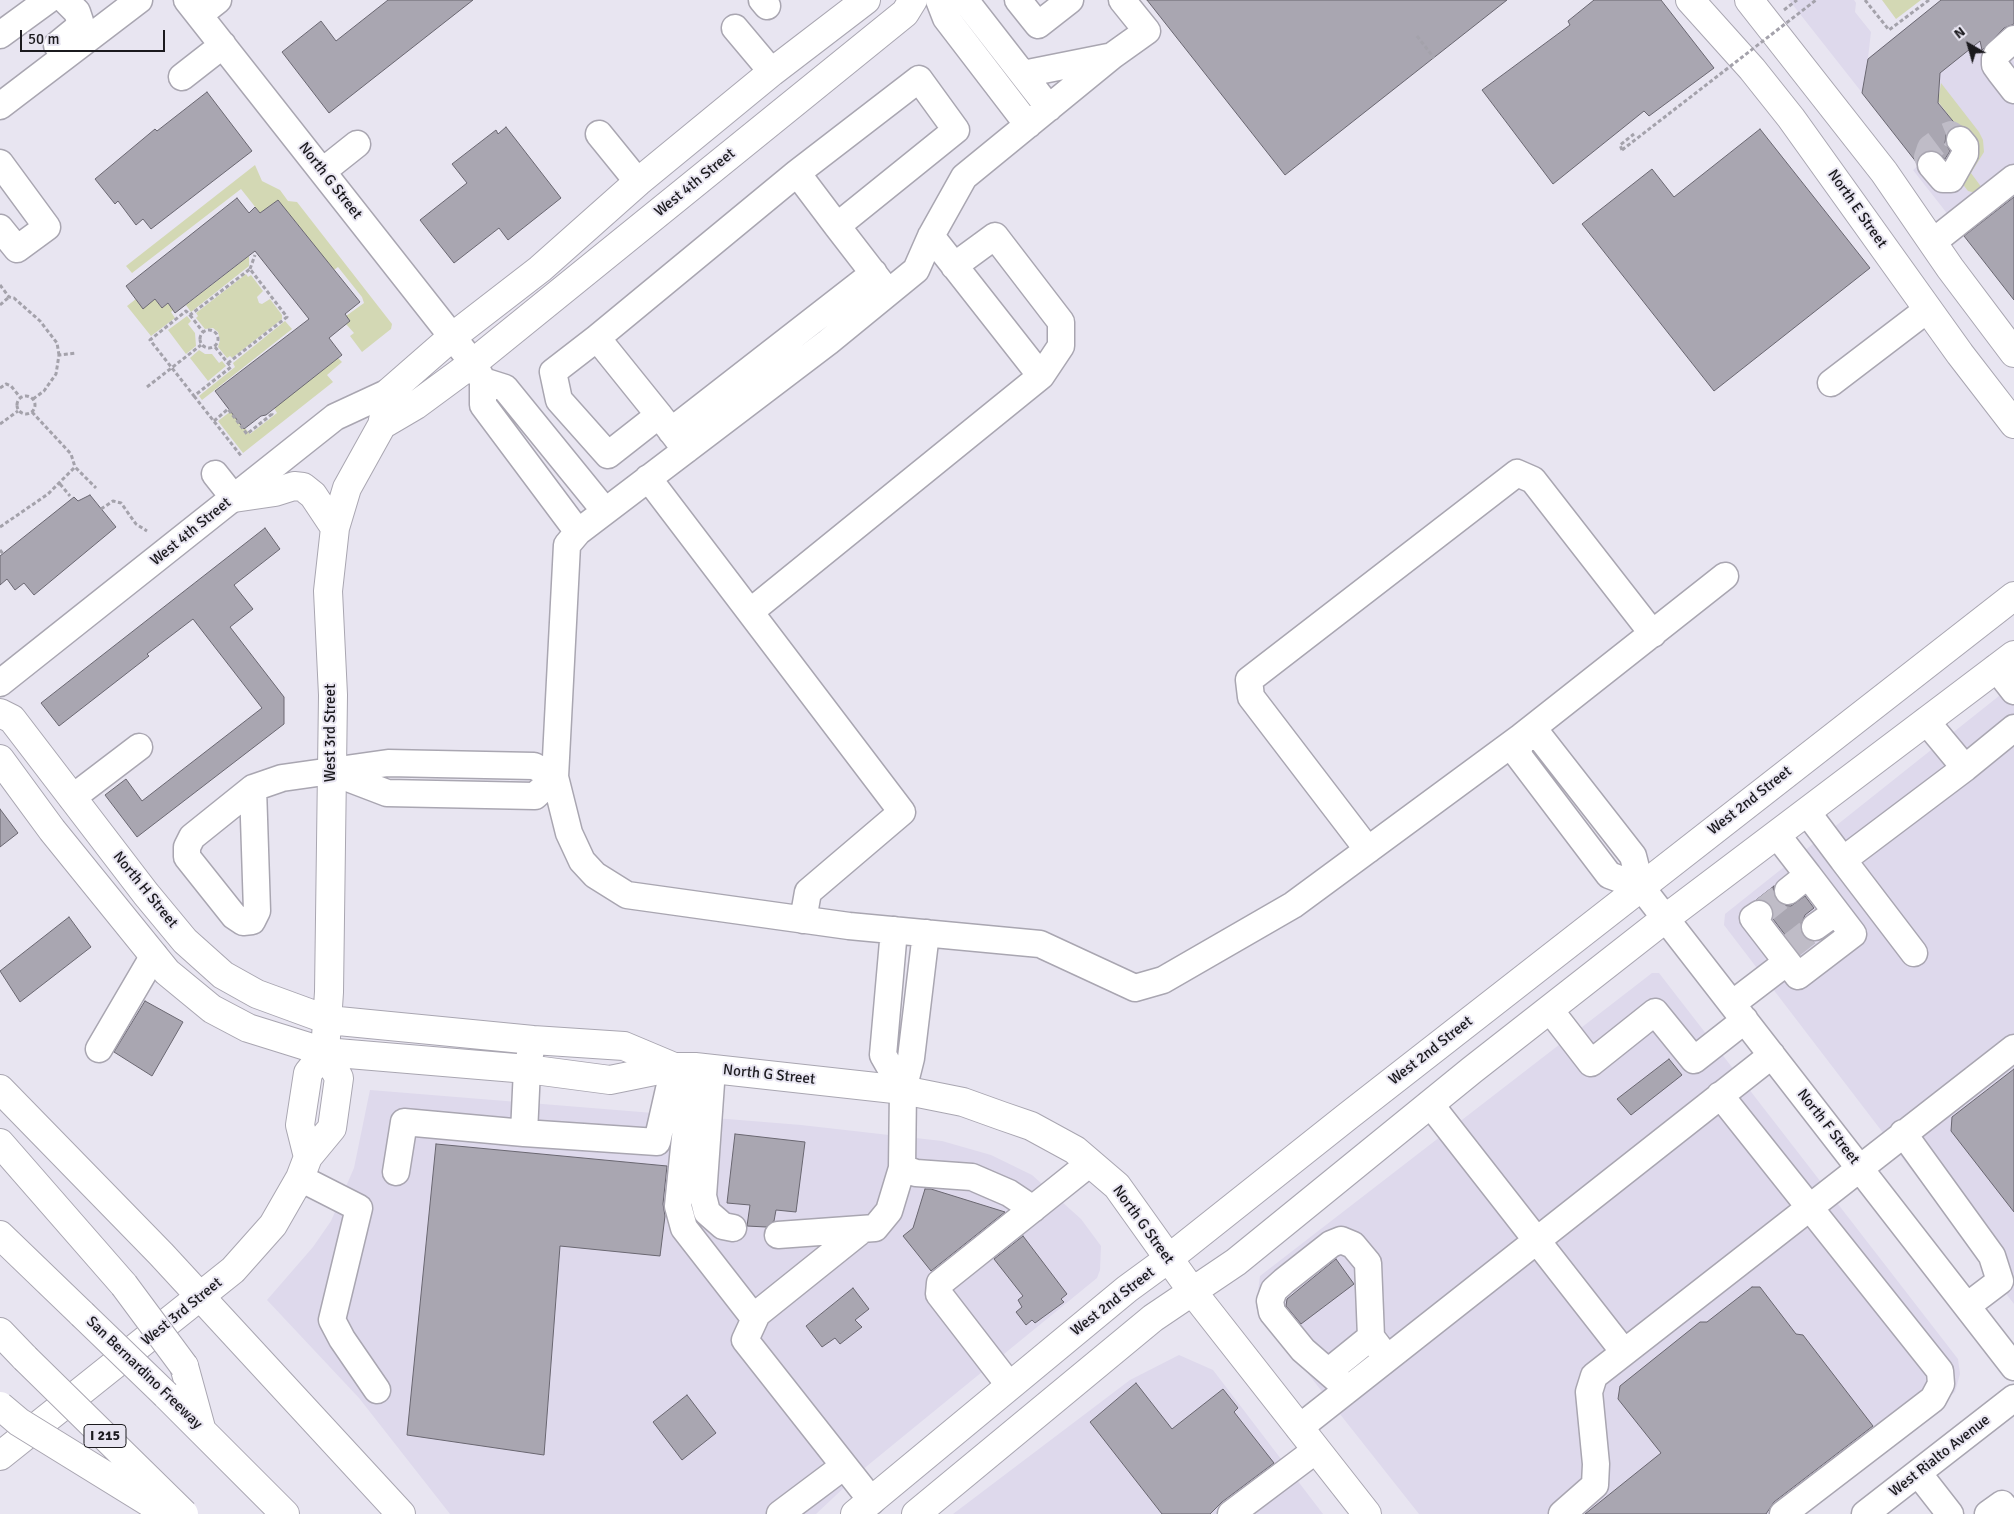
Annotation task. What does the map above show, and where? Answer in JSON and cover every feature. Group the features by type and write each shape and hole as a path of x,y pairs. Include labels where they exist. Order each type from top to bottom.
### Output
{"main road":[{"path":"389,392 452,336 540,269 638,182 772,72 866,0"},
{"name":"West 4th Street","path":"478,372 905,13 913,0"},
{"name":"North E Street","path":"1690,0 1752,69 1791,118 1928,309 2014,424"},
{"path":"1749,0 1884,172 2014,353"},
{"path":"382,425 478,372"},
{"name":"West 3rd Street","path":"325,1052 328,1020 333,694 328,590 335,528 347,488 382,425 389,392"},
{"path":"234,498 275,492 294,486 303,487 313,495 335,528"},
{"name":"West 2nd Street","path":"869,1510 1010,1386 1127,1289 1168,1259 2014,596"},
{"path":"916,1514 1154,1318 1236,1262 1430,1104 1666,918 2005,661"},
{"name":"North H Street","path":"0,713 12,720 186,941 223,975 257,994 328,1020"},
{"path":"0,759 52,830 167,972 212,1009 248,1028 325,1052 308,1073 300,1125 304,1167"},
{"name":"North G Street","path":"328,1020 533,1040 624,1046 693,1067 903,1090 962,1102 1031,1126 1075,1150 1117,1186 1192,1291 1367,1514"},
{"name":"North G Street","path":"325,1052 527,1069 610,1080 693,1067"},
{"path":"0,1089 202,1297 401,1514"},
{"path":"0,1143 124,1285 184,1366 201,1428"},
{"name":"West 3rd Street","path":"0,1456 202,1297 233,1270 273,1224 304,1167"},
{"name":"San Bernardino Freeway","path":"0,1235 201,1428 285,1514"},
{"name":"I 215","path":"0,1332 184,1514"},
{"path":"0,1406 19,1422 168,1514"}],"street":[{"path":"0,23 30,0"},
{"path":"0,35 48,0"},
{"path":"0,95 4,88 79,27 80,21 76,12 65,0"},
{"path":"90,0 107,22"},
{"path":"0,106 107,22 139,0"},
{"path":"940,0 946,18 1028,125"},
{"path":"965,0 1049,108"},
{"path":"1018,0 1038,25 1070,0"},
{"path":"1122,0 1147,31 1112,56 964,177 930,236 916,270 881,283 794,335 672,432 648,478 578,532 567,545 555,777 569,833 582,861 595,876 627,895 803,920 1040,944 1135,988 1163,980 1293,905 1521,737 1724,576"},
{"name":"North G Street","path":"201,5 222,45 323,171 478,372"},
{"path":"735,28 772,72"},
{"path":"2014,39 1997,54 1995,65 2014,90"},
{"path":"182,77 222,45"},
{"path":"1023,74 1112,56"},
{"path":"837,226 956,130 919,80 797,173 553,372 559,400 608,455 672,432 810,355 881,283"},
{"path":"599,134 638,182"},
{"path":"1960,140 1965,146 1965,154 1955,175 1940,172 1980,205"},
{"path":"323,171 357,144"},
{"path":"0,163 47,227 17,249 0,228"},
{"path":"797,173 881,283"},
{"path":"1933,242 2014,178"},
{"path":"930,236 1041,376"},
{"path":"750,612 1041,376 1061,346 1061,322 995,236 954,266"},
{"path":"1831,383 1928,309"},
{"path":"794,335 810,355"},
{"path":"597,338 672,432"},
{"path":"478,372 505,388 605,511"},
{"path":"478,372 483,405 578,532"},
{"name":"West 4th Street","path":"0,683 335,418 389,392"},
{"path":"1368,850 1251,697 1249,680 1517,472 1533,480 1652,634"},
{"path":"215,474 234,498"},
{"path":"648,478 902,812 808,892 803,920"},
{"path":"2005,661 2014,691"},
{"path":"1926,721 1965,768"},
{"path":"1843,860 1965,768 2014,728"},
{"path":"1521,737 1540,737 1633,856 1641,887"},
{"path":"72,798 139,747"},
{"path":"253,788 282,778 331,772 387,793 535,796 555,777"},
{"path":"1807,812 1914,953"},
{"path":"1759,914 1753,918 1785,955 1798,976 1853,934 1777,835"},
{"path":"1788,891 1808,875"},
{"name":"North F Street","path":"1641,887 2014,1367"},
{"path":"1815,927 1836,912"},
{"path":"894,930 883,1055 903,1090"},
{"path":"778,1235 875,1228 888,1211 902,1168 903,1090 911,1058 926,933"},
{"path":"99,1049 154,955"},
{"path":"1550,1010 1591,1063 1655,1012 1694,1060 1739,1012 1785,955"},
{"path":"524,1133 527,1069 533,1040"},
{"path":"1562,1514 1595,1486 1596,1464 1589,1392 1594,1376 2014,1048"},
{"path":"1299,1428 1772,1055"},
{"path":"396,1172 404,1122 524,1133 657,1142 693,1067"},
{"path":"693,1067 702,1196 707,1212 723,1226 733,1228"},
{"path":"693,1067 678,1206 684,1228 751,1314 757,1314"},
{"path":"1720,1095 1940,1371 1941,1384 1933,1399 1783,1514"},
{"path":"1430,1104 1624,1352"},
{"path":"1903,1134 1992,1256 2000,1281 1967,1306"},
{"path":"1010,1386 939,1294 940,1282 1090,1163"},
{"path":"304,1167 359,1208 332,1320 342,1339 377,1390"},
{"path":"902,1168 916,1172 972,1177 1009,1193 1033,1209"},
{"path":"863,1229 757,1314 744,1340 844,1466 869,1510"},
{"path":"1348,1389 1330,1371 1303,1350 1272,1312 1270,1301 1274,1290 1330,1244 1342,1240 1354,1245 1368,1263 1371,1338 1386,1358"},
{"path":"1330,1371 1371,1338"},
{"name":"West Rialto Avenue","path":"1865,1514 2014,1398"},
{"path":"1231,1514 1316,1450"},
{"path":"780,1514 844,1466"},
{"path":"1912,1477 1930,1514"},
{"path":"1912,1477 1950,1514"},
{"path":"1988,1514 2002,1504 2010,1514"}],"path":[{"path":"1792,4 1797,0"},
{"path":"1634,134 1620,146 1622,150 1816,0"},
{"path":"1865,0 1889,30 1929,0"},
{"path":"1417,36 1434,58"},
{"path":"190,315 250,269 254,255"},
{"path":"228,363 287,317 250,269"},
{"path":"0,285 9,297 14,298 40,321 57,343 59,362 53,379 44,391 33,399"},
{"path":"0,305 9,297"},
{"path":"203,332 186,311 150,340 242,457"},
{"path":"201,345 200,336 203,332 210,330 218,335 218,342 215,347"},
{"path":"201,345 206,348 215,347"},
{"path":"147,387 201,345"},
{"path":"194,396 231,367 215,347"},
{"path":"59,355 76,353"},
{"path":"0,388 6,384 12,386 20,397"},
{"path":"26,395 33,399 35,406 32,412 23,414 18,411 16,405 20,397 26,395"},
{"path":"214,421 228,409 247,434 272,414 270,412"},
{"path":"0,424 18,411"},
{"path":"32,412 71,454 75,467 96,488"},
{"path":"0,526 26,510 60,484 75,467"},
{"path":"60,484 70,496"},
{"path":"101,509 114,501 121,503 136,524 147,531"},
{"path":"0,550 4,554"}],"shaded area":[{"path":"1789,0 1854,0 1856,3 1855,12 1871,32 1868,58 1941,0 2014,0 2014,22 1995,38 2014,62 2014,195 1964,235 1913,170 1919,165"},
{"path":"2014,684 2014,1304 1724,925 1725,914"},
{"path":"1652,973 1659,973 1958,1359 1960,1374 1955,1392 1800,1514 1419,1514 1256,1308 1260,1276"},
{"path":"370,1090 801,1125 942,1141 991,1155 1032,1175 1081,1219 1101,1246 1100,1270 1097,1278 867,1466 816,1514 450,1514 359,1398 267,1300 313,1247 331,1221 354,1168"},
{"path":"1179,1355 1213,1370 1323,1514 953,1514 1130,1380"}],"green space":[{"path":"1882,0 1921,0 1896,19"},
{"path":"1941,83 1979,132 1983,140 1984,152 1971,173 1982,188 1976,193 1968,191 1961,182 1967,139 1936,99 1939,95"},
{"path":"255,165 262,181 280,190 288,201 297,202 392,324 391,329 362,352 350,336 354,333 346,324 346,316 364,303 362,297 338,267 334,270 278,200 260,213 241,189 132,273 126,266"},
{"path":"249,256 249,266 191,312 186,305"},
{"path":"246,274 248,277 251,275 263,291 257,297 259,303 262,304 270,299 282,315 282,319 232,358 230,356 227,358 218,347 220,340 218,332 213,328 205,329 196,318 198,316 196,313"},
{"path":"136,299 143,308 155,299 162,308 168,303 173,310 171,312 175,318 151,336 127,306"},
{"path":"187,316 191,321 188,324 195,333 196,346 186,354 168,330"},
{"path":"285,321 292,329 202,400 199,396 235,367 233,363"},
{"path":"199,350 205,354 212,354 219,363 222,361 226,366 208,381 190,358"},
{"path":"338,358 342,362 327,375 333,382 243,453 218,421 231,411 250,434 277,413 274,408"}],"building":[{"path":"388,0 473,0 329,113 282,52 321,21 336,41"},
{"path":"1147,0 1507,0 1285,175"},
{"path":"1594,0 1661,0 1714,68 1649,116 1644,111 1553,184 1482,90 1570,25 1568,21"},
{"path":"1941,0 2014,0 2014,24 2004,28 1982,50 1980,41 1940,73 1938,103 1957,126 1950,129 1946,135 1945,143 1950,151 1945,159 1936,151 1929,150 1921,154 1917,163 1862,93 1868,59"},
{"path":"207,92 252,151 151,229 143,219 136,225 118,201 115,204 95,179 155,129 157,131"},
{"path":"506,127 561,198 508,240 499,228 454,263 420,220 467,183 452,164 496,130 498,134"},
{"path":"1760,129 1870,268 1714,391 1582,224 1652,169 1674,197"},
{"path":"2014,197 2014,300 1964,236"},
{"path":"237,198 249,213 255,207 260,213 278,200 360,302 345,314 350,321 329,338 342,355 266,415 261,416 244,429 215,391 309,319 255,251 175,313 168,303 162,308 155,299 143,309 126,286"},
{"path":"90,495 116,527 34,595 24,583 15,590 7,579 0,585 0,556 74,497 78,501"},
{"path":"265,528 280,549 234,585 253,609 230,627 284,697 284,724 137,837 105,795 126,779 142,801 262,708 193,619 59,726 41,703"},
{"path":"0,809 18,833 0,847"},
{"path":"1774,886 1773,893 1776,900 1782,905 1791,906 1805,896 1814,908 1805,915 1800,928 1803,936 1814,942 1799,953 1773,919 1774,913 1771,905 1765,900 1756,900"},
{"path":"69,917 91,947 20,1002 0,971"},
{"path":"145,1001 183,1022 152,1076 114,1052"},
{"path":"1669,1059 1682,1075 1631,1115 1617,1099"},
{"path":"2014,1069 2014,1212 1951,1131 1952,1117"},
{"path":"735,1134 805,1142 796,1212 776,1210 774,1221 766,1227 747,1226 750,1205 727,1203"},
{"path":"436,1144 667,1166 663,1204 665,1216 660,1256 560,1246 544,1455 407,1435"},
{"path":"925,1189 931,1189 1005,1212 931,1271 903,1236 913,1228"},
{"path":"1023,1236 1067,1294 1061,1299 1064,1302 1035,1323 1032,1320 1026,1325 1016,1312 1022,1307 1018,1300 1023,1296 994,1259"},
{"path":"1336,1259 1354,1284 1301,1324 1286,1306 1287,1299"},
{"path":"1752,1287 1760,1287 1796,1334 1803,1335 1873,1426 1774,1502 1766,1514 1585,1514 1661,1453 1618,1399 1620,1386 1700,1322 1707,1322"},
{"path":"853,1288 869,1309 855,1320 862,1327 840,1344 835,1338 822,1347 806,1326"},
{"path":"1136,1383 1172,1429 1223,1389 1238,1408 1234,1412 1274,1463 1222,1502 1210,1514 1162,1514 1090,1422"},
{"path":"687,1395 716,1433 682,1460 653,1422"}],"tunnel":[{"path":"1931,165 1927,157 1930,148 1951,134 1960,140"},
{"path":"1759,914 1788,891"},
{"path":"1787,949 1815,927"}]}
